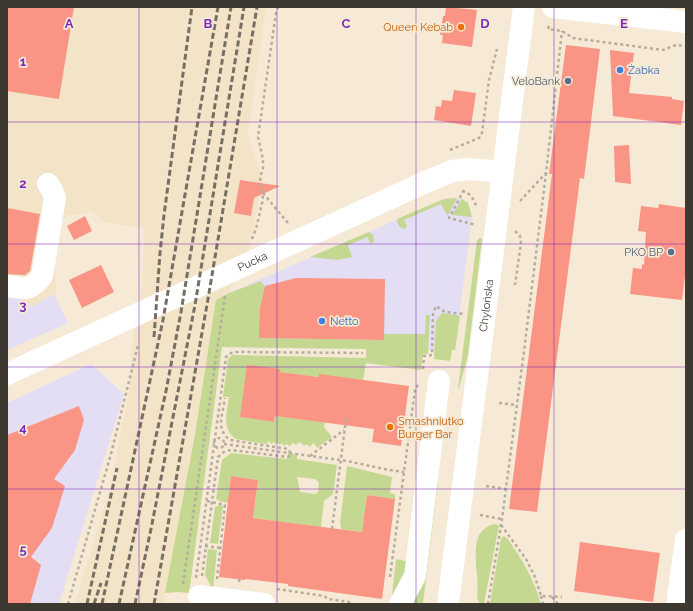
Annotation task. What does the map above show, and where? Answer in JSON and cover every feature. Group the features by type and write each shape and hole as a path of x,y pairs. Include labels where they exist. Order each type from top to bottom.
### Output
{"street":[{"name":"Chylońska","path":"448,604 524,7"},
{"path":"551,14 686,22"},
{"name":"Pucka","path":"7,374 452,171 468,169 502,172"},
{"path":"7,286 28,288 35,286 42,276 55,198 48,184"},
{"path":"400,604 415,576 439,381"},
{"path":"677,604 686,540"},
{"path":"192,589 268,596"}],"path":[{"path":"250,242 257,223 263,199 260,180 263,159 258,137 278,7"},
{"path":"551,14 548,30 562,31 574,38 663,50 676,45 686,46"},
{"path":"488,604 502,519 517,405 562,31"},
{"path":"462,144 479,138 482,133 489,80 497,46"},
{"path":"519,202 546,173"},
{"path":"464,191 449,218 478,225"},
{"path":"263,192 290,227"},
{"path":"516,231 517,224"},
{"path":"192,589 225,291"},
{"path":"436,306 445,312 464,314"},
{"path":"68,604 111,454 138,345"},
{"path":"192,589 201,546 226,357 231,353 236,352 362,353"},
{"path":"225,398 220,428 225,436 230,440 288,449 290,453"},
{"path":"499,403 517,405"},
{"path":"332,529 346,419"},
{"path":"310,456 344,430"},
{"path":"214,442 218,438 221,438 224,441 224,444"},
{"path":"234,450 235,441"},
{"path":"214,442 215,446 220,449 224,444"},
{"path":"224,444 340,460 408,473"},
{"path":"192,589 206,546 218,457 225,451 234,450 288,457 290,453"},
{"path":"390,581 403,472"},
{"path":"486,486 506,489"},
{"path":"207,501 225,505 216,582"},
{"path":"480,516 502,519"},
{"path":"501,525 526,559 535,577 543,604"},
{"path":"201,546 220,548"},
{"path":"238,589 240,575"},
{"path":"268,596 324,596 328,599 349,602 350,604"},
{"path":"541,596 562,597"},
{"path":"552,596 558,604"}],"shaded area":[{"path":"7,7 266,7 248,134 262,180 251,244 229,293 189,593 165,593 163,604 75,604 110,488 130,386 132,346 141,294 145,229 104,222 91,211 80,215 66,215 54,230 57,299 54,294 32,307 18,296 7,294"},
{"path":"444,199 462,199 468,203 472,217 455,350 222,347 229,293"},
{"path":"7,294 54,294 68,323 7,350"},
{"path":"91,364 124,394 59,604 7,604 7,403"}],"green space":[{"path":"457,198 448,215 441,204 404,220 407,226 405,229 398,225 397,219 444,199"},
{"path":"462,199 468,203 472,217 452,215"},
{"path":"369,232 373,235 374,242 370,244 368,237 348,245 352,257 338,260 310,257"},
{"path":"479,238 482,238 468,355 458,388 477,241"},
{"path":"261,281 265,287 260,308 260,338 384,340 384,334 425,334 426,315 430,315 428,354 423,354 421,370 366,363 363,380 319,375 319,377 280,372 247,365 241,417 274,422 275,416 325,422 324,427 332,437 317,448 314,443 309,447 307,444 304,446 300,442 296,445 293,443 289,446 287,444 284,446 282,443 280,445 278,443 275,444 274,442 271,444 269,441 266,444 236,439 231,435 228,430 226,420 229,397 223,397 228,359 232,355 366,358 366,349 222,347 189,593 165,593 195,435 216,300 229,293"},
{"path":"442,313 460,316 455,350 452,350 450,361 434,359 436,321"},
{"path":"231,453 287,459 288,453 297,455 297,459 337,465 333,494 324,501 321,527 253,518 258,480 231,476 228,503 216,499 222,460","holes":["297,477 315,479 319,483 318,492 315,494 300,492"]},
{"path":"347,466 392,477 390,493 395,494 395,499 367,495 362,532 341,529 340,523"},
{"path":"435,482 438,482 423,604 410,604"},
{"path":"220,505 223,506 218,544 210,543 215,507"},
{"path":"494,524 499,525 484,604 480,604 477,599 478,584 476,545 482,531 486,527"},
{"path":"504,536 507,538 523,562 535,586 541,604 490,604 501,538"},
{"path":"208,549 217,550 213,590 205,575"},
{"path":"396,559 410,562 391,604"}],"building":[{"path":"7,7 74,7 59,99 7,91"},
{"path":"446,7 477,10 472,47 442,43 443,35 440,35"},
{"path":"566,45 600,49 584,179 580,178 537,512 509,509 552,174 549,174"},
{"path":"610,50 634,53 629,93 672,97 672,99 684,101 681,125 613,116"},
{"path":"454,90 476,93 471,126 434,120 436,106 441,107 442,100 452,101"},
{"path":"629,145 631,184 615,182 614,146"},
{"path":"240,180 280,186 254,198 251,216 234,213"},
{"name":"PKO BP","path":"659,204 686,208 686,268 682,300 630,294 633,268 642,269 642,264 644,265 646,232 638,231 641,206 658,208"},
{"path":"7,208 40,214 30,271 25,275 7,274"},
{"path":"85,216 92,231 74,240 67,226"},
{"path":"101,265 114,292 82,308 69,280"},
{"name":"Netto","path":"296,278 385,279 384,340 259,338 260,308 265,286"},
{"path":"247,365 280,369 280,372 319,377 319,374 409,386 401,446 372,442 374,429 275,416 274,422 240,417"},
{"path":"79,406 84,420 75,450 54,479 65,486 52,528 31,557 41,565 30,604 7,604 7,435"},
{"path":"231,476 258,480 253,518 362,532 367,495 395,499 382,599 288,586 288,584 219,577"},
{"path":"580,542 660,553 653,602 574,591"}],"railway":[{"path":"154,337 164,215 192,7"},
{"path":"102,604 163,320 218,7"},
{"path":"119,604 166,391 181,312 231,7"},
{"path":"135,604 195,305 244,7"},
{"path":"154,604 208,299 257,7"},
{"path":"87,604 117,468"},
{"path":"94,604 101,583"}],"place":[{"name":"Queen Kebab","path":"461,27"},
{"name":"Żabka","path":"620,70"},
{"name":"VeloBank","path":"568,81"},
{"name":"PKO BP","path":"671,252"},
{"name":"Netto","path":"322,321"},
{"name":"Smashniutko Burger Bar","path":"390,427"}]}
